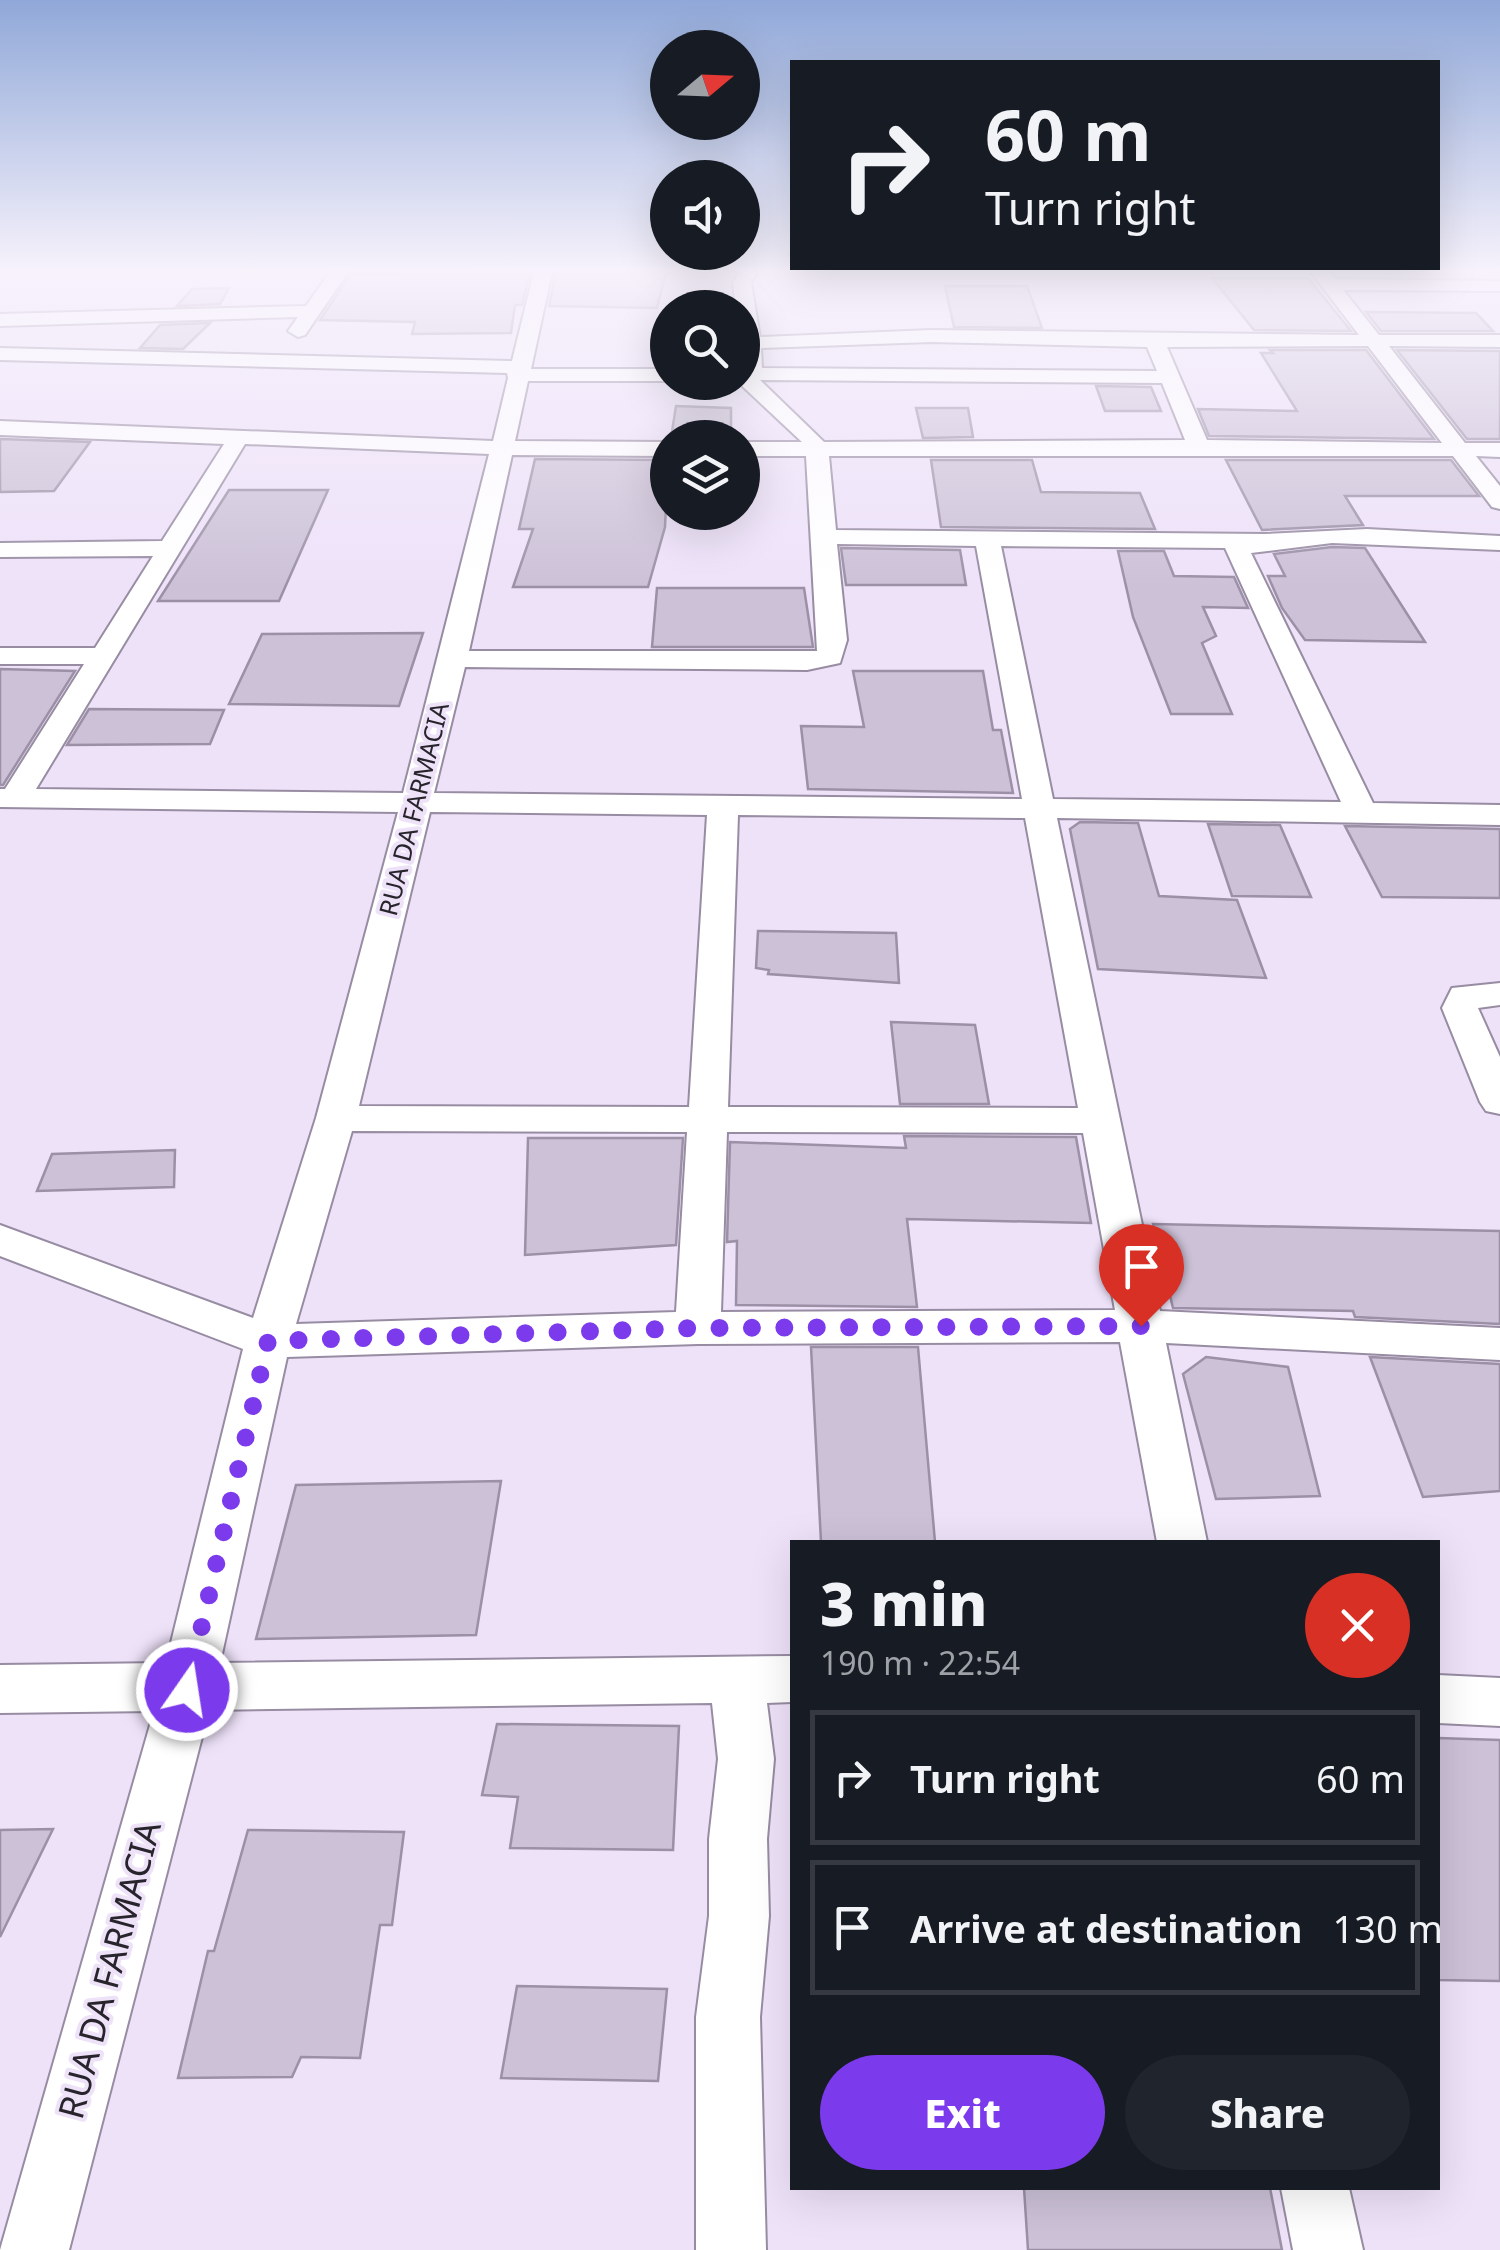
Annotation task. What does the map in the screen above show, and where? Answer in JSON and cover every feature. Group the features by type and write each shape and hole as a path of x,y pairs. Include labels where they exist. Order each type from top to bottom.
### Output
{"street":[{"name":"RUA DA FARMACIA","path":"34,2250 187,1690 268,1341 336,1118 453,659 516,377"},
{"path":"1062,377 1169,378 1198,447"},
{"path":"1402,377 1500,502"},
{"path":"453,659 807,662 830,657 833,640 817,449 807,434 760,391"},
{"path":"0,428 499,448 650,449"},
{"path":"7,798 105,656 240,437"},
{"path":"760,449 1500,450"},
{"path":"824,537 1262,541 1312,538 1500,543"},
{"path":"986,538 1042,808 1182,1540"},
{"path":"1262,541 1236,549 1347,787 1363,812"},
{"path":"0,550 174,548"},
{"path":"0,656 105,656"},
{"path":"7,798 1500,815"},
{"path":"698,1328 723,804"},
{"path":"1500,994 1465,996 1460,1008 1500,1102"},
{"path":"336,1118 1102,1121"},
{"path":"0,1240 268,1341 698,1328 1141,1326 1500,1344"},
{"path":"0,1689 187,1690 764,1679 746,1759 738,1839 739,1916 728,2018 730,2250"},
{"path":"1440,1699 1500,1702"},
{"path":"1315,2190 1328,2250"}],"building":[{"path":"1276,377 1387,377 1434,439 1209,436 1198,409 1297,411"},
{"path":"1418,377 1500,377 1500,439 1467,439"},
{"path":"1096,386 1151,387 1161,411 1105,411"},
{"path":"676,406 731,408 731,420 674,420"},
{"path":"916,408 968,408 973,437 923,438"},
{"path":"0,439 90,442 54,491 0,492"},
{"path":"535,459 650,460 650,530 664,530 648,587 513,587 533,529 519,529"},
{"path":"931,460 1032,460 1041,492 1140,493 1155,529 941,527"},
{"path":"1226,460 1451,460 1479,496 1345,496 1363,525 1262,530"},
{"path":"229,490 328,490 279,601 158,601"},
{"path":"1332,547 1365,548 1425,642 1305,640 1282,608 1268,576 1285,576 1274,554"},
{"path":"841,548 960,550 966,585 846,585"},
{"path":"1118,551 1164,551 1174,576 1234,577 1248,608 1203,607 1216,636 1202,643 1232,714 1171,714 1133,617"},
{"path":"657,588 804,588 813,647 652,647"},
{"path":"423,633 399,706 229,704 262,634"},
{"path":"0,669 75,671 3,785 0,785"},
{"path":"853,671 983,671 993,730 1001,730 1013,793 808,789 801,726 864,727"},
{"path":"89,709 224,710 210,744 67,745"},
{"path":"1080,822 1138,823 1159,896 1237,900 1266,978 1098,969 1070,829"},
{"path":"1208,824 1280,825 1311,897 1232,896"},
{"path":"1345,826 1500,829 1500,898 1382,897"},
{"path":"758,931 896,933 899,983 768,974 769,970 756,968"},
{"path":"891,1022 975,1025 989,1104 900,1104"},
{"path":"904,1136 1076,1137 1091,1223 907,1219 917,1307 736,1305 737,1241 727,1242 730,1142 906,1148"},
{"path":"528,1138 683,1138 676,1245 525,1255"},
{"path":"175,1150 174,1187 37,1191 52,1154"},
{"path":"1153,1224 1500,1231 1500,1324 1355,1317 1353,1311 1173,1308"},
{"path":"811,1347 918,1347 935,1540 821,1540"},
{"path":"1206,1357 1288,1367 1320,1496 1216,1499 1183,1374"},
{"path":"1370,1357 1500,1364 1500,1491 1423,1497"},
{"path":"501,1481 476,1635 256,1639 296,1485"},
{"path":"497,1724 679,1726 673,1850 510,1848 518,1797 482,1795"},
{"path":"1440,1738 1500,1740 1500,1981 1440,1980"},
{"path":"53,1829 0,1937 0,1830"},
{"path":"248,1830 404,1832 392,1925 380,1925 360,2058 301,2057 292,2077 178,2078 208,1951 214,1951"},
{"path":"517,1986 667,1989 658,2081 501,2078"},
{"path":"1024,2190 1270,2190 1282,2250 1028,2250"}],"route":[{"path":"187,1690 268,1341 698,1328 1141,1326"}]}
